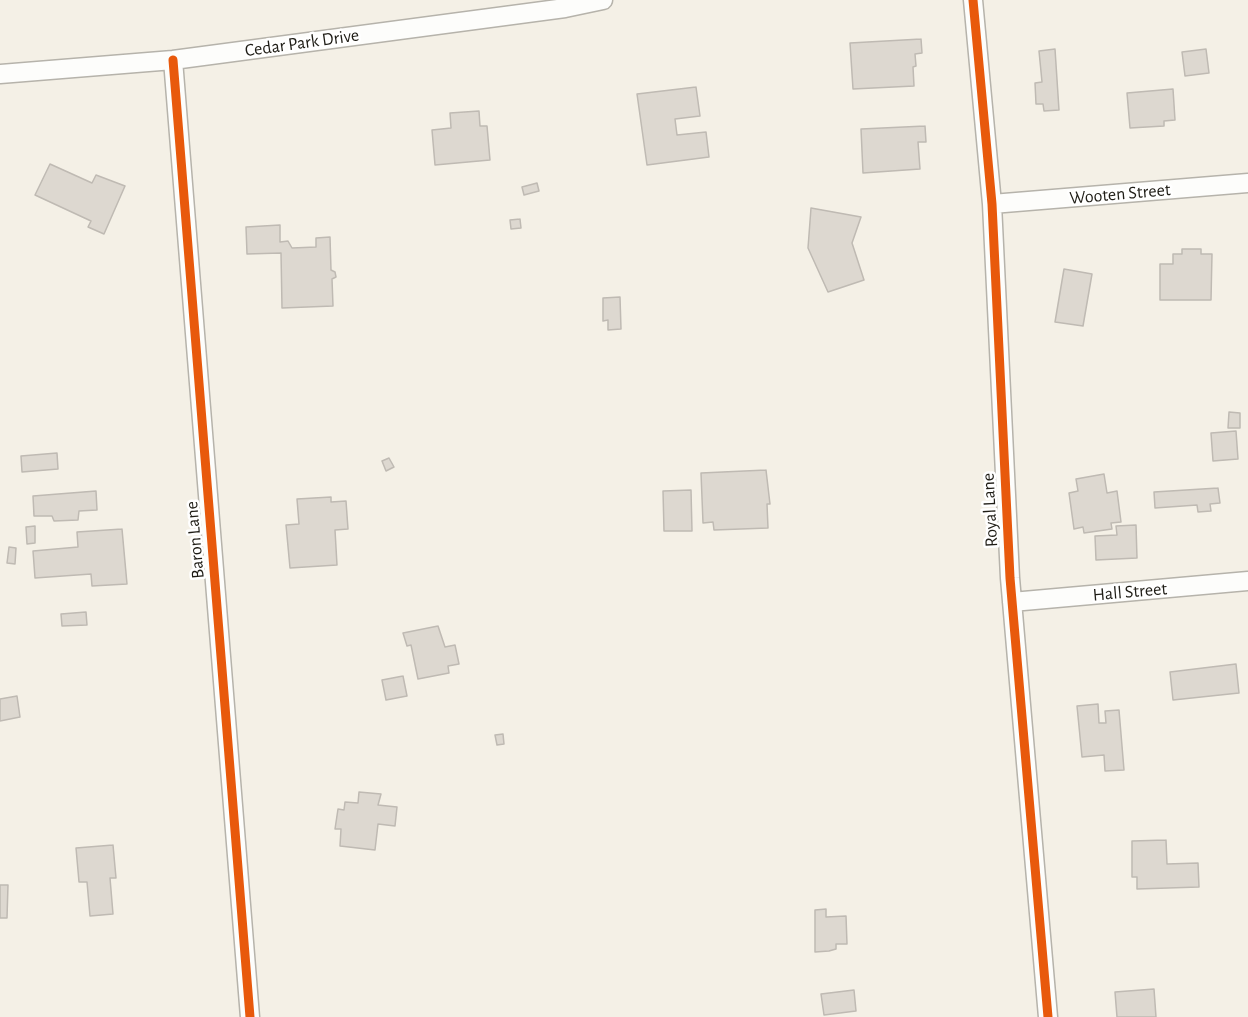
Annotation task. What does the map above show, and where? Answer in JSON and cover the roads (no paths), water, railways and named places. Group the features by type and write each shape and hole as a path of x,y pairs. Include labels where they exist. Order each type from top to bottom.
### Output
{"street":[{"name":"Cedar Park Drive","path":"0,74 173,60 565,8 603,0"},
{"name":"Royal Lane","path":"973,0 992,204 1012,603 1048,1017"},
{"name":"Baron Lane","path":"173,60 250,1017"},
{"name":"Wooten Street","path":"992,204 1248,183"},
{"name":"Hall Street","path":"1012,603 1248,581"}]}
